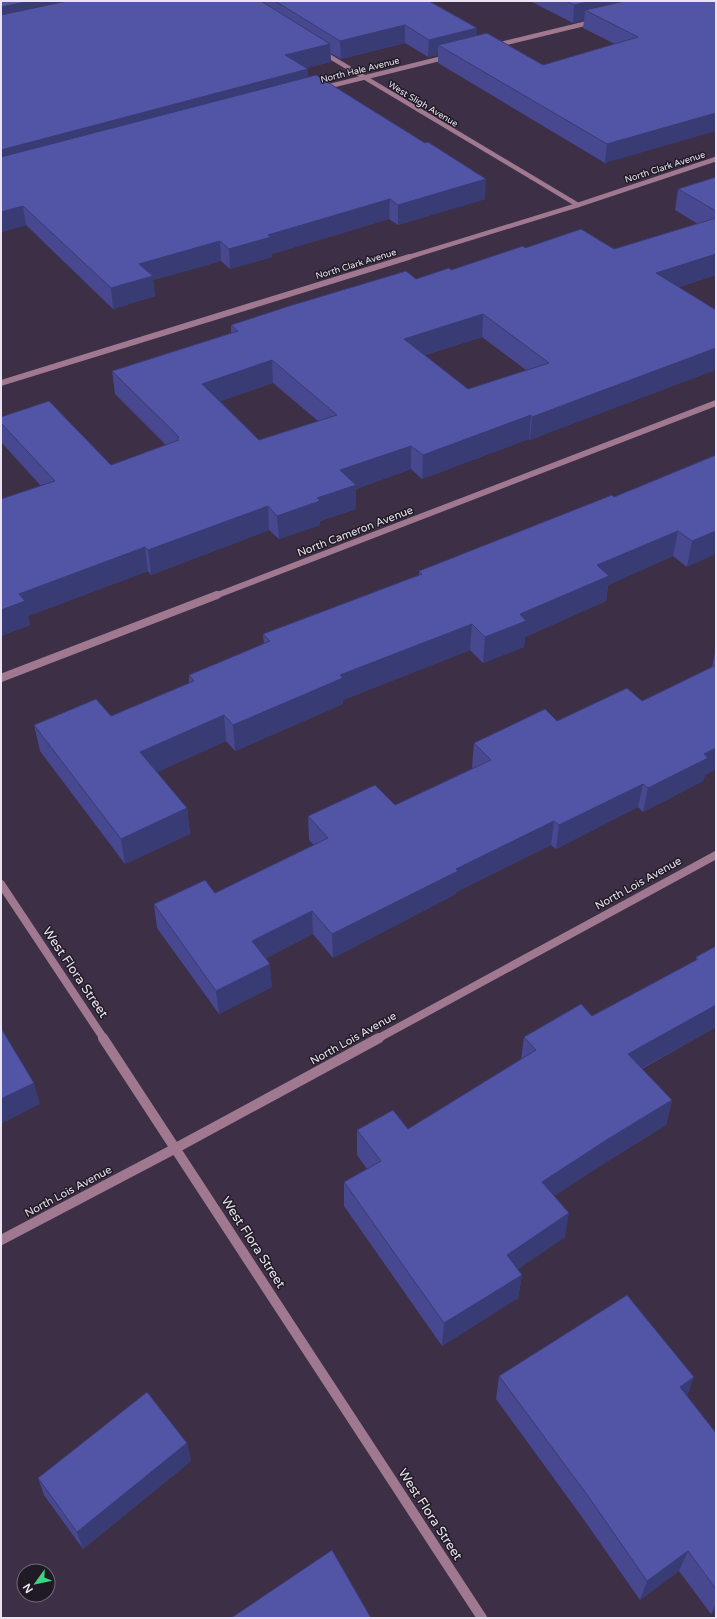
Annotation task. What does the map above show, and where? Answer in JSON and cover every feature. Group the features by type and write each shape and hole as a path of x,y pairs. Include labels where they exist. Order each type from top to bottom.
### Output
{"street":[{"path":"486,47 594,21"},
{"name":"West Sligh Avenue","path":"315,48 578,205"},
{"name":"North Hale Avenue","path":"316,89 455,55"},
{"name":"North Clark Avenue","path":"1,384 578,205 716,159"},
{"name":"North Cameron Avenue","path":"1,678 716,403"},
{"name":"North Lois Avenue","path":"1,1240 176,1148 716,854"},
{"name":"West Flora Street","path":"1,884 176,1148 482,1618"}],"building":[{"path":"1,1 31,1 1,7"},
{"path":"67,1 261,1 330,44 285,55 308,69 1,150 1,15"},
{"path":"275,1 429,1 477,28 429,40 405,25 340,41"},
{"path":"566,1 592,1 574,5"},
{"path":"625,1 716,1 716,113 607,144 438,45 487,33 543,65 638,37 585,10"},
{"path":"316,75 425,143 428,142 486,179 398,205 390,199 268,235 271,237 229,249 220,241 139,264 153,276 111,288 23,206 1,212 1,157"},
{"path":"716,177 716,211 678,189"},
{"path":"716,218 716,254 656,273 716,310 716,348 532,417 531,415 423,455 411,446 340,470 356,485 317,498 320,501 277,516 268,506 148,550 145,547 19,594 25,601 1,610 1,499 55,481 1,423 1,417 49,401 111,465 179,440 177,438 179,437 112,371 238,331 231,325 406,271 416,279 449,268 451,270 523,246 525,248 581,229 614,249","holes":["483,314 549,363 468,389 404,339","272,360 337,415 259,440 202,384"]},
{"path":"716,455 716,531 692,541 678,531 597,565 609,576 520,614 526,621 485,637 472,624 340,675 343,678 233,725 224,715 140,752 187,808 121,839 34,725 96,699 111,716 194,681 189,675 270,641 263,634 422,574 419,571 612,495 614,497"},
{"path":"716,665 716,748 704,754 708,758 648,788 643,784 559,825 554,821 456,869 458,871 332,934 312,911 252,941 270,964 216,991 154,904 205,880 215,893 328,838 308,816 375,785 395,805 491,760 474,743 545,709 557,721 627,688 642,701"},
{"path":"716,946 716,1005 628,1054 672,1100 542,1182 569,1213 507,1255 522,1275 444,1323 344,1182 381,1161 357,1130 393,1110 408,1129 536,1050 524,1037 581,1004 592,1016 698,959 696,957"},
{"path":"1,1028 34,1083 1,1099"},
{"path":"627,1295 694,1377 680,1387 716,1433 716,1589 688,1551 647,1581 588,1496 499,1376"},
{"path":"147,1392 187,1443 77,1532 38,1478"},
{"path":"332,1550 371,1618 231,1618"}]}
